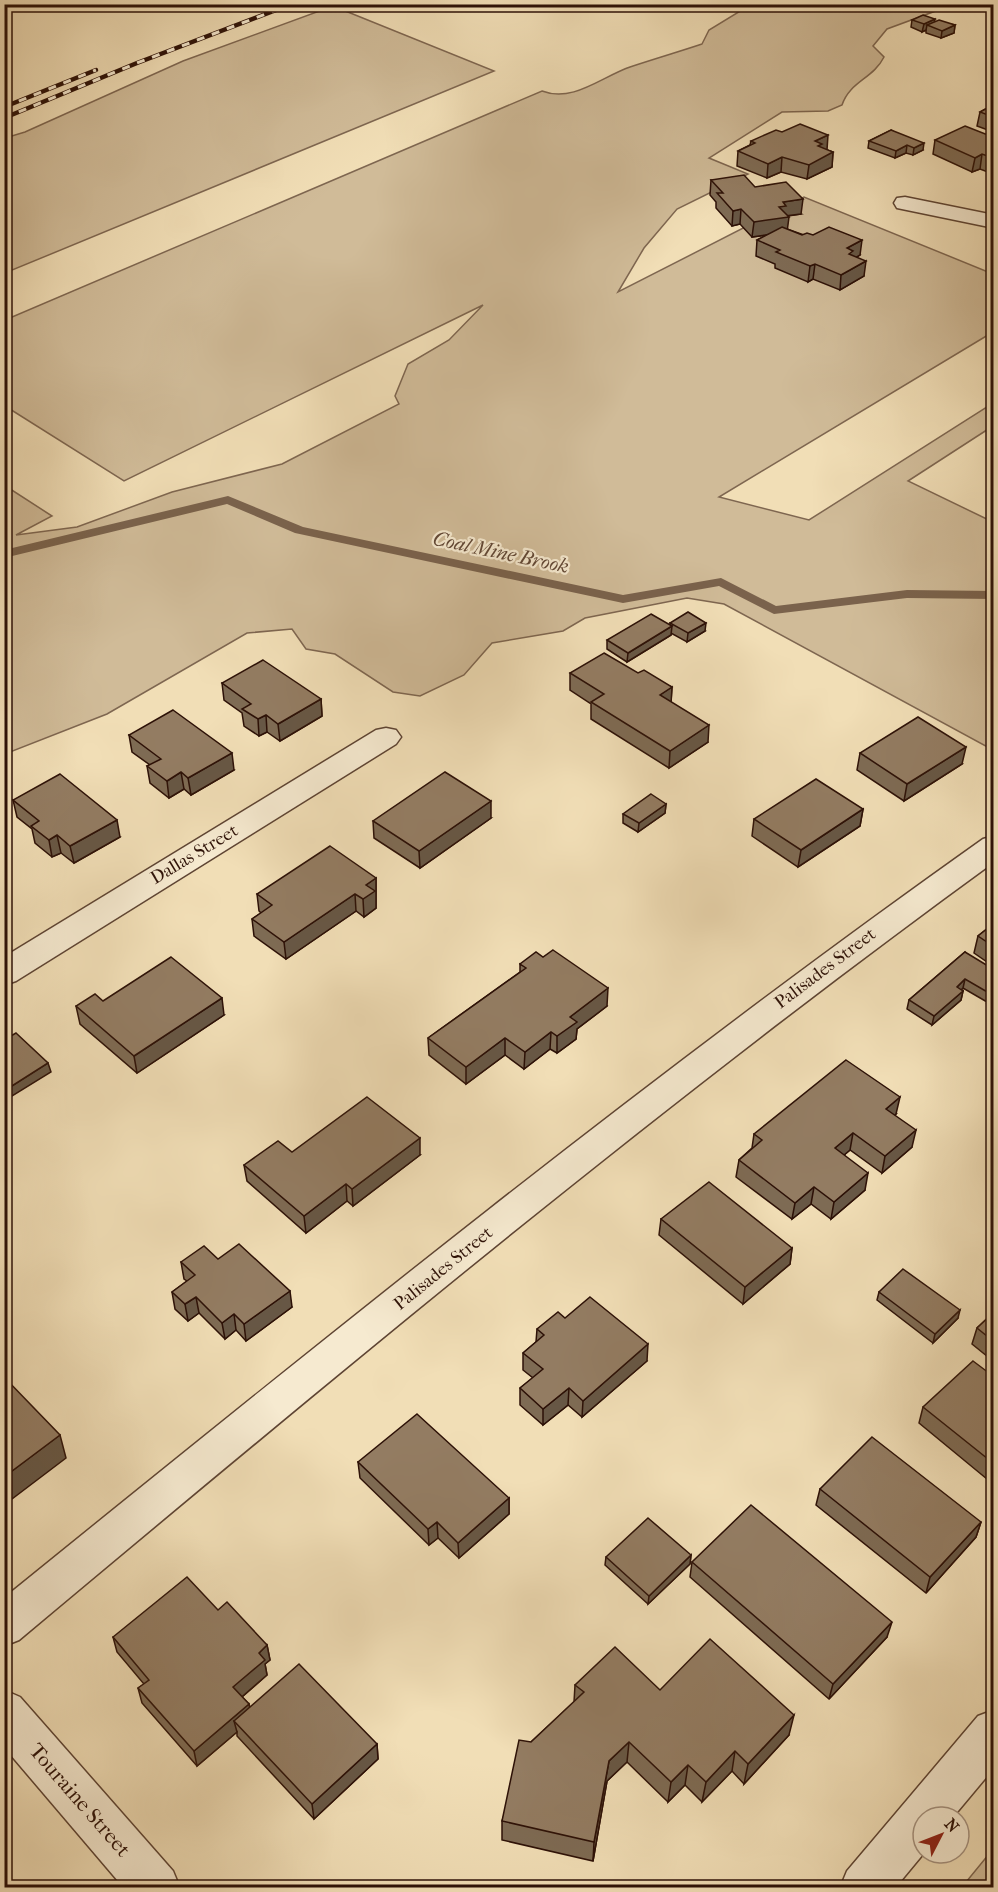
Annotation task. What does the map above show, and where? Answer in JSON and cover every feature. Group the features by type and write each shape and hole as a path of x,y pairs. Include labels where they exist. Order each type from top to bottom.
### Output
{"street":[{"path":"905,203 993,222"},
{"name":"Dallas Street","path":"4,973 386,737"},
{"name":"Palisades Street","path":"4,1626 247,1425 623,1123 889,921 993,846"},
{"name":"Touraine Street","path":"4,1712 156,1887"},
{"path":"864,1887 993,1732"}],"path":[{"path":"4,11 46,4"}],"shaded area":[{"path":"750,5 952,5 887,29 873,46 884,57 874,70 850,90 842,105 828,111 782,112 709,158 748,174 677,209 644,248 618,292 804,197 993,274 993,332 719,497 809,520 993,403 993,426 908,481 993,522 993,750 724,604 687,598 585,618 563,631 492,643 464,675 420,696 393,692 335,654 306,649 292,629 247,633 107,714 5,754 4,485 52,516 16,535 77,527 172,492 282,464 399,404 395,396 408,364 449,340 483,305 124,481 5,406 5,320 542,91 565,94 576,91 619,71 702,44 709,30"},
{"path":"333,6 494,71 5,273 5,138 25,132 183,61"},
{"path":"993,1849 993,1887 962,1887"}],"building":[{"path":"923,15 935,19 924,24 912,20"},
{"path":"939,20 955,25 942,31 927,25"},
{"path":"993,105 993,117 980,112"},
{"path":"800,124 828,135 815,141 822,144 818,146 833,152 809,165 782,157 768,164 738,151 755,143 751,141 776,130 782,132"},
{"path":"965,126 993,137 993,158 982,154 975,158 935,140"},
{"path":"891,130 924,143 914,148 907,145 896,151 869,141"},
{"path":"744,175 755,187 786,182 803,199 783,202 786,206 779,207 789,217 754,222 741,209 733,211 717,193 723,193 711,180"},
{"path":"782,227 802,235 807,233 813,235 829,227 862,240 847,248 853,251 849,254 866,261 841,275 815,264 810,266 776,252 780,250 757,240"},
{"path":"688,612 706,623 688,633 670,623"},
{"path":"651,614 672,626 628,653 607,640"},
{"path":"604,653 638,673 644,670 672,687 660,695 709,725 670,751 591,702 604,694 570,673"},
{"path":"263,660 321,699 278,724 266,715 258,719 242,709 251,704 222,683"},
{"path":"173,710 232,753 188,778 181,772 167,781 147,766 161,759 129,735"},
{"path":"918,717 966,747 907,784 860,753"},
{"path":"445,772 491,801 419,851 373,821"},
{"path":"60,774 117,820 70,846 57,835 49,840 31,826 39,821 13,800"},
{"path":"816,779 863,809 801,850 754,819"},
{"path":"651,794 666,804 639,823 623,814"},
{"path":"330,846 376,878 366,885 375,891 363,899 355,894 284,942 252,919 272,905 257,894"},
{"path":"993,924 993,946 978,936"},
{"path":"553,950 608,988 570,1017 577,1022 557,1036 551,1032 525,1052 505,1038 466,1067 428,1038 526,968 520,964 536,952 543,957"},
{"path":"965,952 993,969 993,989 989,993 965,979 957,987 963,991 934,1016 909,1000"},
{"path":"171,957 222,998 134,1056 76,1006 95,994 103,1001"},
{"path":"16,1033 48,1063 4,1091 4,1040"},
{"path":"846,1060 900,1097 886,1109 916,1130 885,1156 853,1133 835,1148 868,1173 834,1202 814,1187 795,1203 739,1160 762,1140 754,1134"},
{"path":"367,1097 420,1138 352,1189 346,1184 304,1216 244,1165 278,1141 292,1152"},
{"path":"709,1182 792,1248 745,1287 661,1219"},
{"path":"239,1244 290,1291 244,1324 234,1314 222,1323 196,1297 185,1304 172,1292 195,1275 181,1262 204,1246 218,1259"},
{"path":"903,1269 960,1310 935,1334 879,1292"},
{"path":"590,1297 648,1344 583,1401 569,1388 543,1409 520,1388 543,1369 523,1353 544,1335 537,1329 558,1312 565,1318"},
{"path":"993,1313 993,1341 977,1328"},
{"path":"973,1361 993,1376 993,1463 923,1407"},
{"path":"4,1377 60,1435 4,1477"},
{"path":"417,1414 509,1498 458,1543 437,1522 428,1529 358,1462"},
{"path":"872,1437 981,1522 930,1577 820,1489"},
{"path":"751,1505 892,1622 833,1684 692,1562"},
{"path":"648,1518 691,1555 649,1596 606,1557"},
{"path":"187,1577 218,1610 227,1602 267,1645 259,1653 265,1660 233,1687 249,1704 194,1751 138,1688 149,1680 113,1637"},
{"path":"710,1639 794,1715 748,1764 735,1751 706,1782 688,1765 671,1782 629,1742 609,1761 594,1842 502,1821 519,1740 531,1742 584,1692 575,1685 615,1647 660,1690"},
{"path":"299,1664 377,1744 312,1804 234,1721"}],"waterway":[{"name":"Coal Mine Brook","path":"4,554 228,500 299,530 623,599 721,582 774,610 907,594 994,595"}],"railway":[{"path":"4,118 137,63 292,4"},
{"path":"4,107 96,70"}]}
